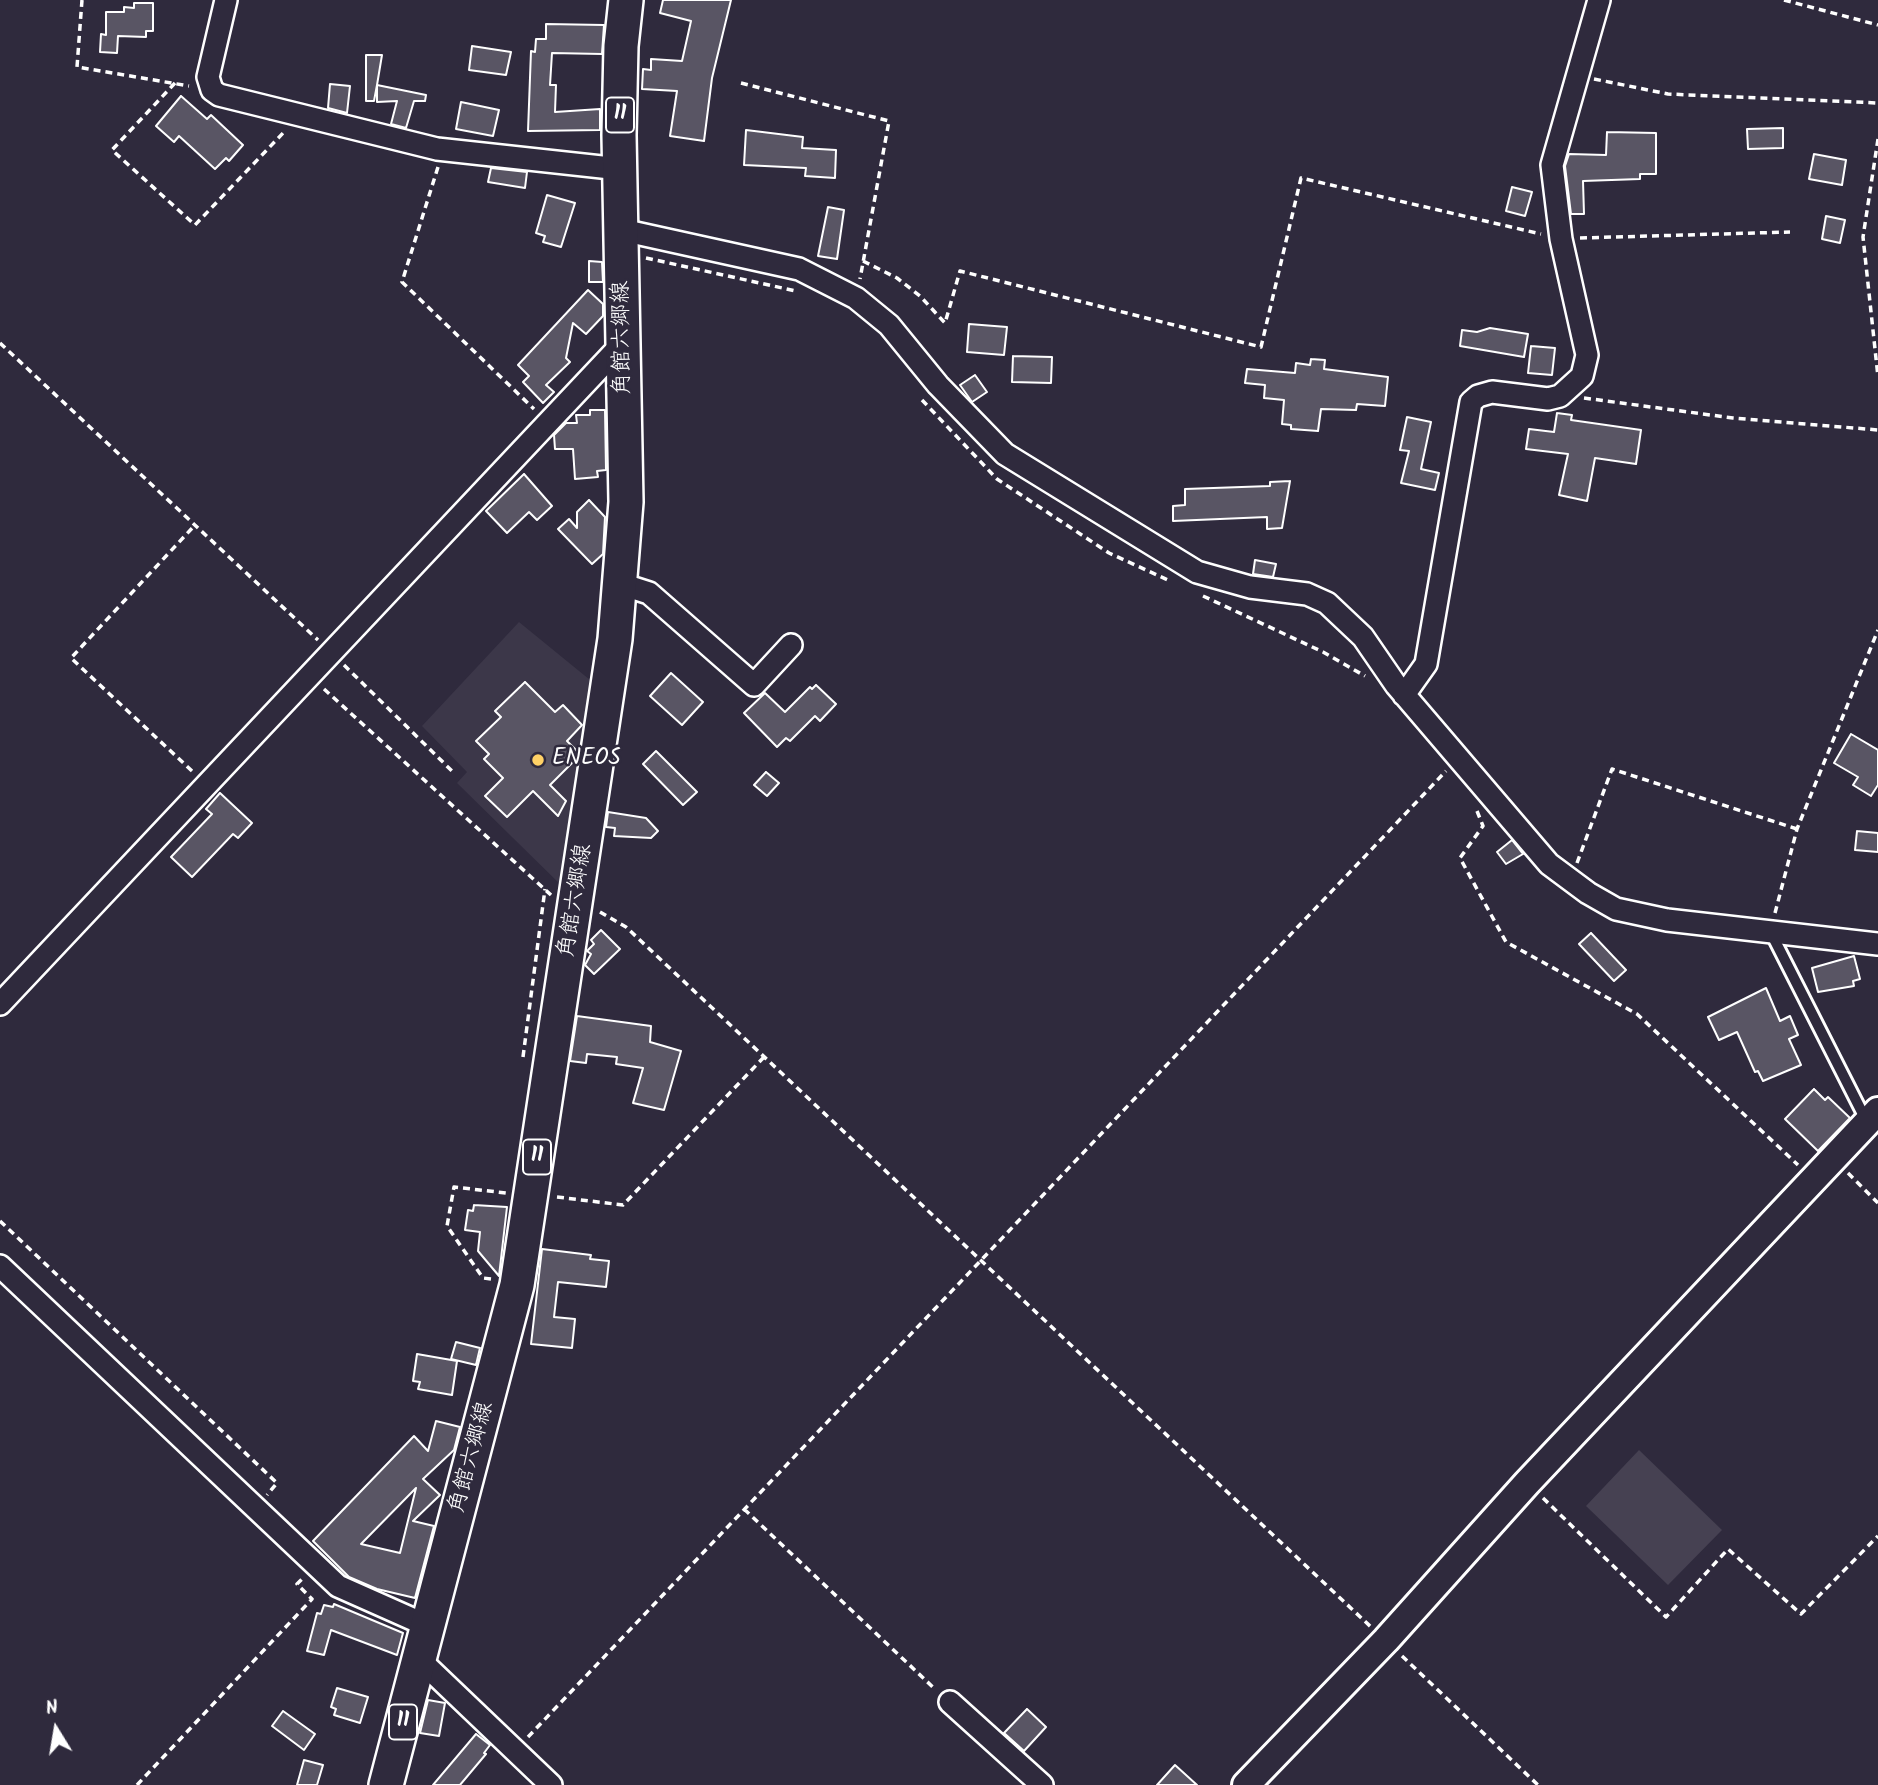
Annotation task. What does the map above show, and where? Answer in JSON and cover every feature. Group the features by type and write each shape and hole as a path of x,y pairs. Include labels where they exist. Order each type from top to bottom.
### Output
{"main road":[{"name":"角館六郷線","path":"386,1785 517,1285 519,1187 576,908 621,584 626,502 620,169 621,46 626,0"}],"street":[{"path":"226,0 208,77 212,90 219,95 443,149 620,169"},
{"path":"1404,695 1426,664 1471,402 1478,396 1492,392 1548,399 1565,392 1582,376 1587,355 1560,239 1552,165 1575,75 1599,0"},
{"path":"622,241 799,269 856,298 888,325 938,385 1005,454 1197,572 1250,587 1307,594 1327,603 1363,637 1452,765 1549,864 1616,909 1667,920 1878,944"},
{"path":"0,1004 624,342"},
{"path":"621,584 649,593 754,685 791,645"},
{"path":"1246,1785 1386,1640 1527,1483 1815,1181 1872,1117"},
{"path":"0,1266 317,1563 338,1586 428,1626"},
{"path":"419,1659 551,1785"},
{"path":"950,1702 1042,1785"}],"lane":[{"path":"1770,931 1872,1117"}],"path":[{"path":"82,0 77,67 212,90"},
{"path":"1784,0 1878,24"},
{"path":"1575,75 1668,94 1878,103"},
{"path":"174,83 112,149 195,225 300,115"},
{"path":"741,83 889,121 856,298"},
{"path":"1878,139 1863,237 1878,377"},
{"path":"443,149 402,282 548,423"},
{"path":"863,261 897,278 920,296 945,323 960,271 1261,347 1301,178 1560,239 1790,232"},
{"path":"622,241 807,293"},
{"path":"0,343 332,652 453,772"},
{"path":"916,391 997,479 1109,553 1172,582"},
{"path":"1565,392 1584,398 1733,418 1878,429"},
{"path":"195,525 71,658 207,785"},
{"path":"1197,593 1323,652 1364,675 1373,685"},
{"path":"1770,931 1797,829 1878,630"},
{"path":"309,676 545,889 576,908 626,927 1538,1785"},
{"path":"1437,762 1452,765"},
{"path":"1452,765 1453,782"},
{"path":"515,1750 1452,765"},
{"path":"1568,878 1579,860 1612,769 1797,829"},
{"path":"1469,801 1477,810 1483,826 1460,858 1506,942 1637,1014 1815,1181"},
{"path":"522,1069 545,889"},
{"path":"517,1285 483,1278 447,1226 454,1187 506,1194 519,1187 623,1205 764,1057"},
{"path":"1834,1159 1878,1203"},
{"path":"0,1221 277,1483 256,1507"},
{"path":"1527,1483 1667,1618 1728,1549 1801,1614 1878,1536"},
{"path":"744,1509 950,1702"},
{"path":"137,1785 312,1599 297,1584 317,1563"}],"shaded area":[{"path":"519,622 595,684 567,891 457,783 467,772 422,726"},
{"path":"1639,1450 1722,1530 1668,1585 1586,1506"}],"building":[{"path":"663,0 731,0 712,78 704,141 670,136 677,91 642,89 643,69 651,70 651,59 682,61 691,21 660,13"},
{"path":"134,3 153,3 153,31 146,31 146,37 118,36 117,53 100,52 101,34 106,35 106,12 124,12 124,7 134,8"},
{"path":"546,24 604,25 602,54 552,53 550,85 556,85 555,112 600,109 600,130 528,131 531,51 535,52 536,39 546,39"},
{"path":"472,46 511,52 506,75 469,70"},
{"path":"366,55 382,55 374,101 366,101"},
{"path":"330,84 350,86 347,113 328,108"},
{"path":"377,85 426,95 425,101 414,101 406,128 391,124 397,101 377,102"},
{"path":"181,96 207,119 211,115 243,145 229,161 226,158 215,169 179,136 174,142 156,126"},
{"path":"461,102 499,110 493,136 456,129"},
{"path":"1783,128 1783,148 1748,149 1747,129"},
{"path":"746,130 803,137 802,148 836,150 835,178 805,176 806,168 744,165"},
{"path":"1607,132 1656,133 1656,174 1640,174 1640,179 1583,181 1584,214 1571,214 1565,166 1569,154 1606,155"},
{"path":"1814,154 1846,160 1842,185 1809,179"},
{"path":"491,168 527,172 525,188 488,182"},
{"path":"1512,187 1532,192 1525,216 1506,211"},
{"path":"547,195 575,203 561,247 543,242 545,236 536,233"},
{"path":"828,207 844,210 837,259 818,256"},
{"path":"1826,216 1845,220 1840,243 1822,239"},
{"path":"589,261 602,262 603,282 589,282"},
{"path":"588,290 603,304 603,316 586,334 573,323 566,358 570,362 546,385 554,392 543,403 523,382 529,376 518,365"},
{"path":"969,324 1007,327 1004,355 967,352"},
{"path":"1490,328 1528,334 1524,357 1460,346 1462,330 1477,332"},
{"path":"1531,346 1555,348 1552,375 1528,373"},
{"path":"1013,356 1052,357 1051,383 1012,382"},
{"path":"1311,359 1325,360 1324,369 1388,377 1385,406 1357,404 1356,410 1321,409 1318,431 1291,429 1291,425 1282,424 1284,400 1264,398 1265,385 1245,383 1247,369 1295,373 1296,363 1310,365"},
{"path":"975,375 987,392 972,402 960,385"},
{"path":"590,410 605,410 606,470 597,471 598,477 575,479 573,449 555,449 554,435 566,423 577,423 576,415 590,415"},
{"path":"1557,413 1572,415 1571,420 1641,430 1636,464 1595,458 1587,501 1559,495 1568,454 1526,449 1529,429 1554,432"},
{"path":"1407,417 1431,422 1421,469 1439,473 1435,490 1401,483 1409,451 1400,450"},
{"path":"524,474 552,506 537,520 529,512 507,533 486,511"},
{"path":"1290,481 1282,528 1267,529 1267,517 1173,521 1173,506 1185,505 1185,489 1270,486 1270,482"},
{"path":"589,500 605,517 603,554 592,564 558,529 569,519 577,528 577,512"},
{"path":"1255,560 1276,564 1273,577 1253,574"},
{"path":"671,673 703,702 682,725 650,696"},
{"path":"525,682 555,712 563,705 582,725 567,741 578,752 577,758 550,785 566,801 558,816 533,791 507,817 485,796 503,778 484,759 489,754 476,741 501,717 495,711"},
{"path":"816,685 836,704 820,721 815,716 790,741 786,738 777,747 744,713 765,693 785,712 810,687 812,689"},
{"path":"1851,734 1878,750 1878,785 1871,796 1853,785 1858,777 1834,763"},
{"path":"656,751 697,792 683,805 643,764"},
{"path":"766,772 779,783 767,796 754,785"},
{"path":"220,793 252,823 238,838 233,834 192,877 171,857 212,814 206,809"},
{"path":"608,812 646,818 658,831 651,838 614,836 615,828 606,827"},
{"path":"1857,831 1878,833 1878,852 1855,850"},
{"path":"1512,840 1523,854 1506,864 1497,852"},
{"path":"601,930 620,949 594,974 585,965 591,954 587,951 594,944 591,940"},
{"path":"1591,933 1626,970 1614,981 1579,944"},
{"path":"1854,956 1860,979 1853,981 1854,986 1818,992 1812,968"},
{"path":"1766,988 1780,1021 1790,1016 1798,1035 1789,1039 1801,1065 1763,1081 1758,1071 1755,1072 1737,1032 1719,1040 1708,1017"},
{"path":"577,1016 651,1026 650,1042 681,1051 664,1110 633,1103 643,1068 616,1064 617,1057 587,1054 586,1063 570,1061"},
{"path":"1814,1089 1825,1100 1828,1097 1850,1118 1818,1151 1785,1119"},
{"path":"474,1205 507,1207 499,1276 478,1251 480,1232 465,1230 468,1210 473,1211"},
{"path":"542,1249 591,1255 590,1259 609,1261 606,1287 558,1282 554,1317 575,1319 572,1348 531,1344"},
{"path":"456,1342 480,1348 476,1365 451,1359"},
{"path":"417,1354 457,1361 452,1395 418,1389 420,1382 413,1381"},
{"path":"436,1421 460,1427 454,1450 423,1479 440,1495 413,1521 434,1526 415,1598 377,1589 349,1577 313,1541 414,1436 428,1451","holes":["416,1488 400,1553 361,1544"]},
{"path":"334,1604 403,1633 397,1655 331,1630 324,1655 307,1651 317,1613 321,1614 324,1605 333,1607"},
{"path":"337,1688 368,1697 360,1723 334,1715 336,1709 331,1707"},
{"path":"428,1700 445,1703 439,1736 420,1733"},
{"path":"1027,1709 1046,1727 1024,1751 1004,1733"},
{"path":"283,1711 315,1734 304,1750 272,1726"},
{"path":"476,1734 490,1745 484,1753 486,1754 460,1785 433,1785"},
{"path":"304,1760 323,1765 317,1785 297,1785"},
{"path":"1175,1765 1197,1785 1157,1785"}],"place":[{"name":"ENEOS","path":"538,760"}]}
